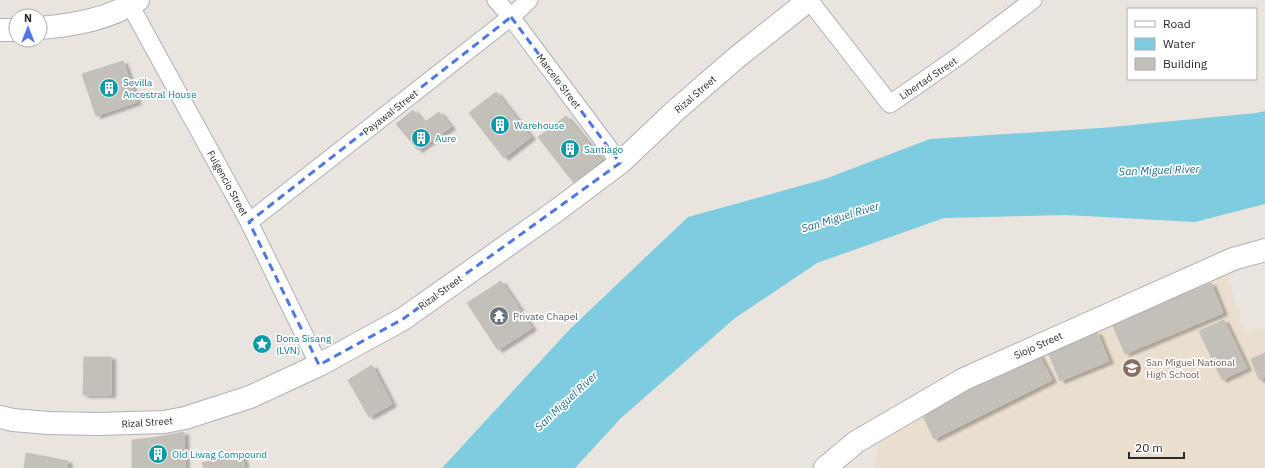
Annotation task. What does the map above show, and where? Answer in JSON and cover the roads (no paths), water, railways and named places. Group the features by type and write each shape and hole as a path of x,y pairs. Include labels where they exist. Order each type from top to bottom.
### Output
{"main road":[{"name":"Rizal Street","path":"0,417 13,420 49,423 98,424 164,422 186,418 250,397 320,365 403,319 458,278 508,246 620,163 675,111 736,58 809,0"},
{"path":"48,27 65,26 96,19 134,3"},
{"name":"Siojo Street","path":"825,468 856,442 964,379 1233,259 1265,250"}],"street":[{"name":"Marcelo Street","path":"496,0 511,17 620,163"},
{"name":"Payawal Street","path":"249,222 511,17 529,0"},
{"name":"Libertad Street","path":"809,0 890,104 959,56 1033,0"},
{"name":"Fulgencio Street","path":"134,3 249,222 320,365"}],"water":[{"name":"San Miguel River","path":"1265,111 1265,204 1195,222 1066,215 944,218 817,263 735,318 621,418 575,468 442,468 571,328 688,217 825,179 930,139 1101,128"}],"place":[{"name":"Sevilla Ancestral House","path":"109,88"},
{"name":"Warehouse","path":"500,125"},
{"name":"Aure","path":"421,138"},
{"name":"Santiago","path":"570,149"},
{"name":"Private Chapel","path":"499,316"},
{"name":"Dona Sisang (LVN)","path":"262,344"},
{"name":"San Miguel National High School","path":"1132,368"},
{"name":"Old Liwag Compound","path":"158,454"}]}
